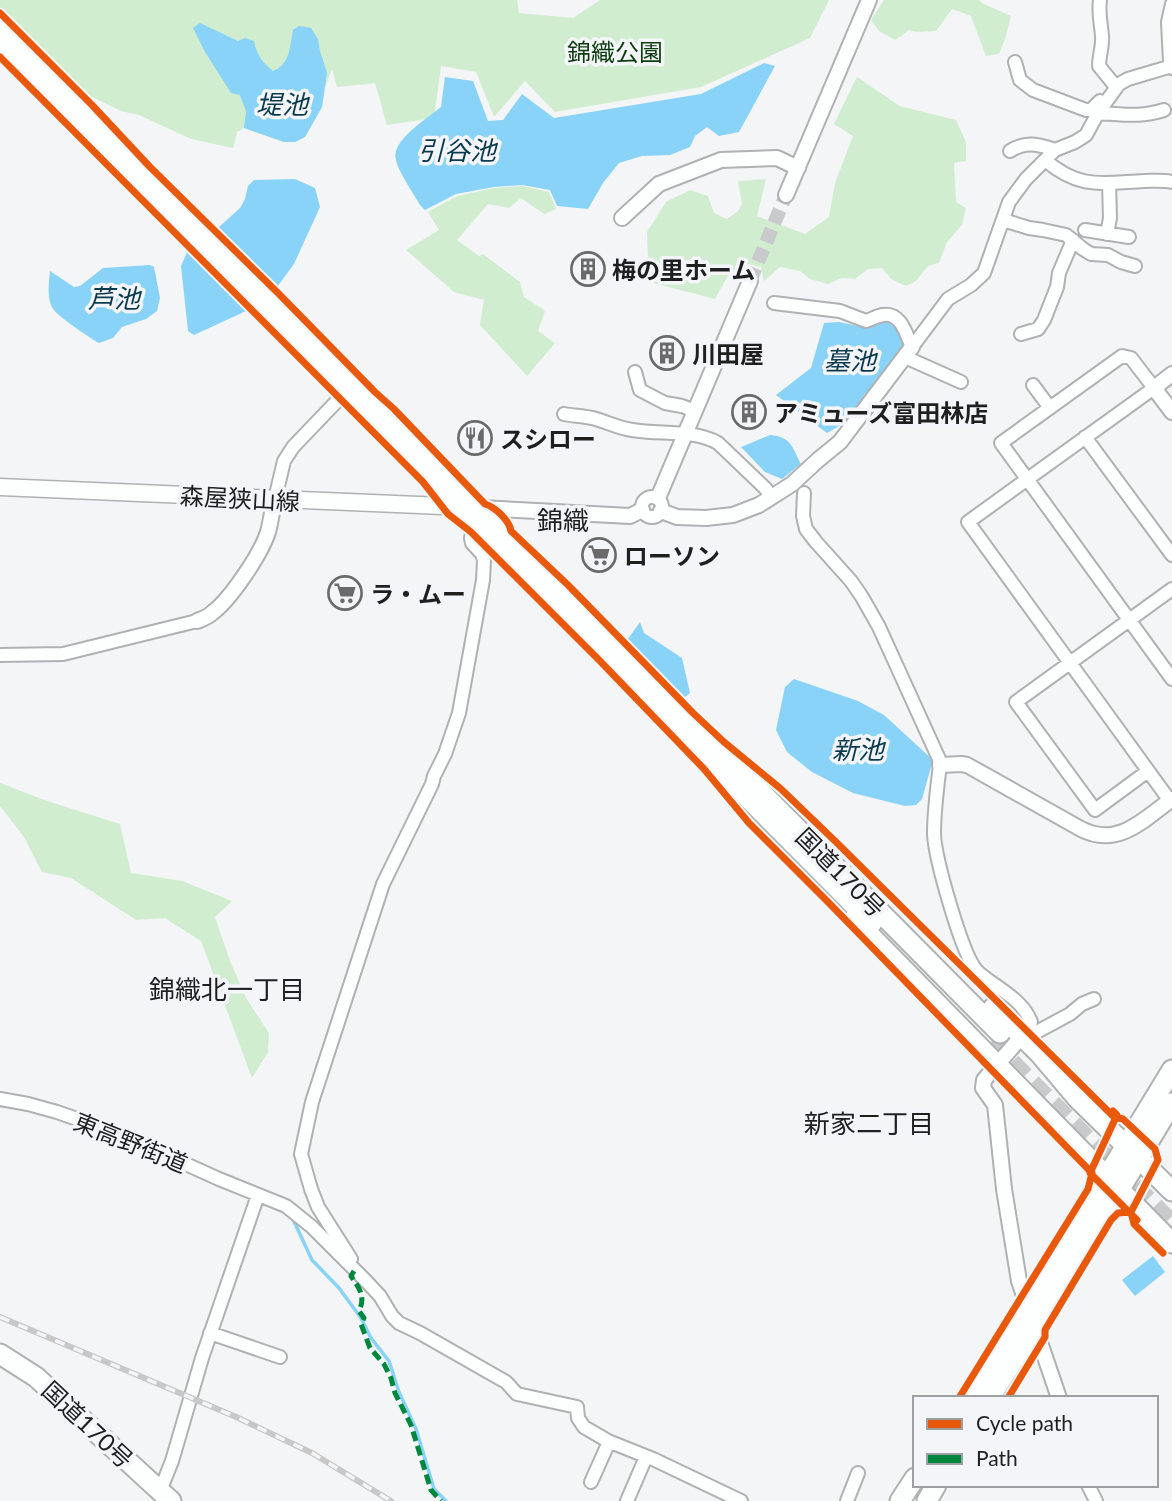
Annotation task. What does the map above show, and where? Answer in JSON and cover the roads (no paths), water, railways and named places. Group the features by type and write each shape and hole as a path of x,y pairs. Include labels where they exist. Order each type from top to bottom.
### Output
{"highway":[{"name":"国道170号","path":"0,25 266,304 477,515 725,756 996,1037 736,786 477,515 458,506 346,393 266,304"},
{"name":"国道170号","path":"0,45 198,234"},
{"path":"725,756 774,792 803,818 946,962 1025,1032 1078,1099 1172,1191"},
{"path":"736,786 750,813 776,841 1172,1243"},
{"path":"991,1396 1035,1328 1132,1152 1172,1070"},
{"path":"1132,1152 1172,1103"},
{"path":"976,1396 1053,1265 1114,1183"},
{"path":"1003,1396 1024,1361 1035,1328"},
{"path":"965,1396 993,1351 1006,1345"},
{"name":"国道170号","path":"0,1354 36,1377 165,1496"},
{"path":"900,1501 913,1481"}],"main road":[{"name":"森屋狭山線","path":"0,487 458,506"}],"street":[{"path":"786,195 869,0"},
{"path":"1100,0 1103,39 1099,66 1116,87"},
{"path":"1015,62 1020,80 1033,90 1091,110 1110,90 1128,79 1172,67 1168,22 1172,4"},
{"path":"659,505 677,517 733,515 760,505 792,484 840,442 948,299 971,285 984,273 1009,202 1026,179 1055,150 1086,135 1116,87"},
{"path":"1098,113 1137,116 1164,110"},
{"path":"1010,151 1017,146 1033,144 1055,150"},
{"path":"622,218 659,184 721,160 777,158 798,168"},
{"path":"1045,160 1068,177 1091,183 1158,180 1172,182"},
{"path":"1107,234 1110,218 1109,183"},
{"path":"1003,219 1029,228 1066,235 1091,254 1108,255 1135,267"},
{"path":"1085,230 1129,237"},
{"path":"1021,334 1038,329 1044,320 1057,287 1059,272 1073,240"},
{"path":"741,1501 609,1442 584,1427 578,1418 578,1407 517,1394 506,1382 399,1323 380,1296 359,1275 318,1207 301,1154 312,1102 383,884 432,784 459,713 483,580 484,560 471,538 477,515 630,516 642,510 649,517 656,516 685,435 750,281"},
{"path":"774,303 840,311 866,321 886,314 893,315 898,319 909,352 961,382"},
{"path":"1172,412 1131,358 1122,356 1001,443 1172,679"},
{"path":"635,372 640,390 665,403 695,411"},
{"path":"940,765 967,765 1081,829 1100,836 1110,836 1131,829 1171,800 968,522 1172,374"},
{"path":"1033,385 1050,408"},
{"path":"0,655 63,654 197,621 211,615 252,564 267,534 284,461 293,447 346,393"},
{"path":"564,414 596,419 633,430 701,436 718,443 766,489 771,498"},
{"path":"1086,437 1172,555"},
{"path":"805,472 803,516 806,529 862,597 935,749 940,765 934,836 967,956 976,970 1008,994 1031,1022 984,1080 983,1088 995,1105 1004,1189 1019,1281 1058,1396"},
{"path":"1148,771 1094,810 1016,702 1172,589"},
{"path":"1025,1032 1033,1034 1094,999"},
{"name":"東高野街道","path":"0,1099 57,1112 117,1133 286,1206 299,1215 359,1275"},
{"path":"165,1496 172,1461 210,1333 258,1195"},
{"path":"210,1333 280,1357"},
{"path":"591,1482 609,1442"},
{"path":"627,1501 646,1457"},
{"path":"847,1501 858,1473"}],"water":[{"name":"堤池","path":"200,23 238,41 245,38 254,41 260,58 273,71 286,60 293,30 299,26 311,28 318,39 327,73 322,107 305,137 295,142 284,142 244,128 246,111 240,95 231,93 205,52 193,28"},
{"name":"引谷池","path":"764,63 775,66 739,132 719,136 707,127 695,136 690,147 670,155 642,156 619,163 588,209 557,206 550,190 522,185 456,194 425,210 406,182 396,160 396,153 404,138 441,107 445,77 473,81 488,121 503,120 522,94 554,118 701,94"},
{"path":"295,179 315,188 320,207 294,264 277,287 246,311 194,335 188,331 181,266 188,250 240,208 248,186 254,180"},
{"name":"芦池","path":"154,267 160,298 157,311 146,319 122,327 113,338 99,343 51,306 50,271 74,287 80,286 103,268"},
{"name":"墓池","path":"884,321 898,330 906,346 864,395 846,422 827,433 776,395 811,368 824,323 839,322 868,328"},
{"path":"770,435 787,441 801,464 782,479 765,472 741,447"},
{"path":"640,622 644,633 682,658 690,693 685,697 628,639"},
{"name":"新池","path":"794,679 858,701 884,715 933,760 922,799 916,805 905,806 853,793 812,772 787,752 776,730 785,687"},
{"path":"1153,1256 1165,1272 1135,1296 1122,1280"}],"waterway":[{"path":"292,1217 312,1260 339,1288 389,1361 399,1392 416,1429 434,1489 446,1501"}],"tunnel":[{"path":"750,281 786,195"},
{"path":"991,1042 1172,1224"}],"railway":[{"path":"0,1317 234,1416 312,1453 391,1501"}],"place":[{"name":"梅の里ホーム","path":"588,269"},
{"name":"川田屋","path":"667,353"},
{"name":"アミューズ富田林店","path":"749,412"},
{"name":"スシロー","path":"475,438"},
{"name":"ローソン","path":"599,555"},
{"name":"ラ・ムー","path":"345,593"}],"district":[{"name":"錦織","path":"563,520"},
{"name":"錦織北一丁目","path":"227,989"},
{"name":"新家二丁目","path":"869,1123"}],"park label":[{"name":"錦織公園","path":"615,51"}]}
